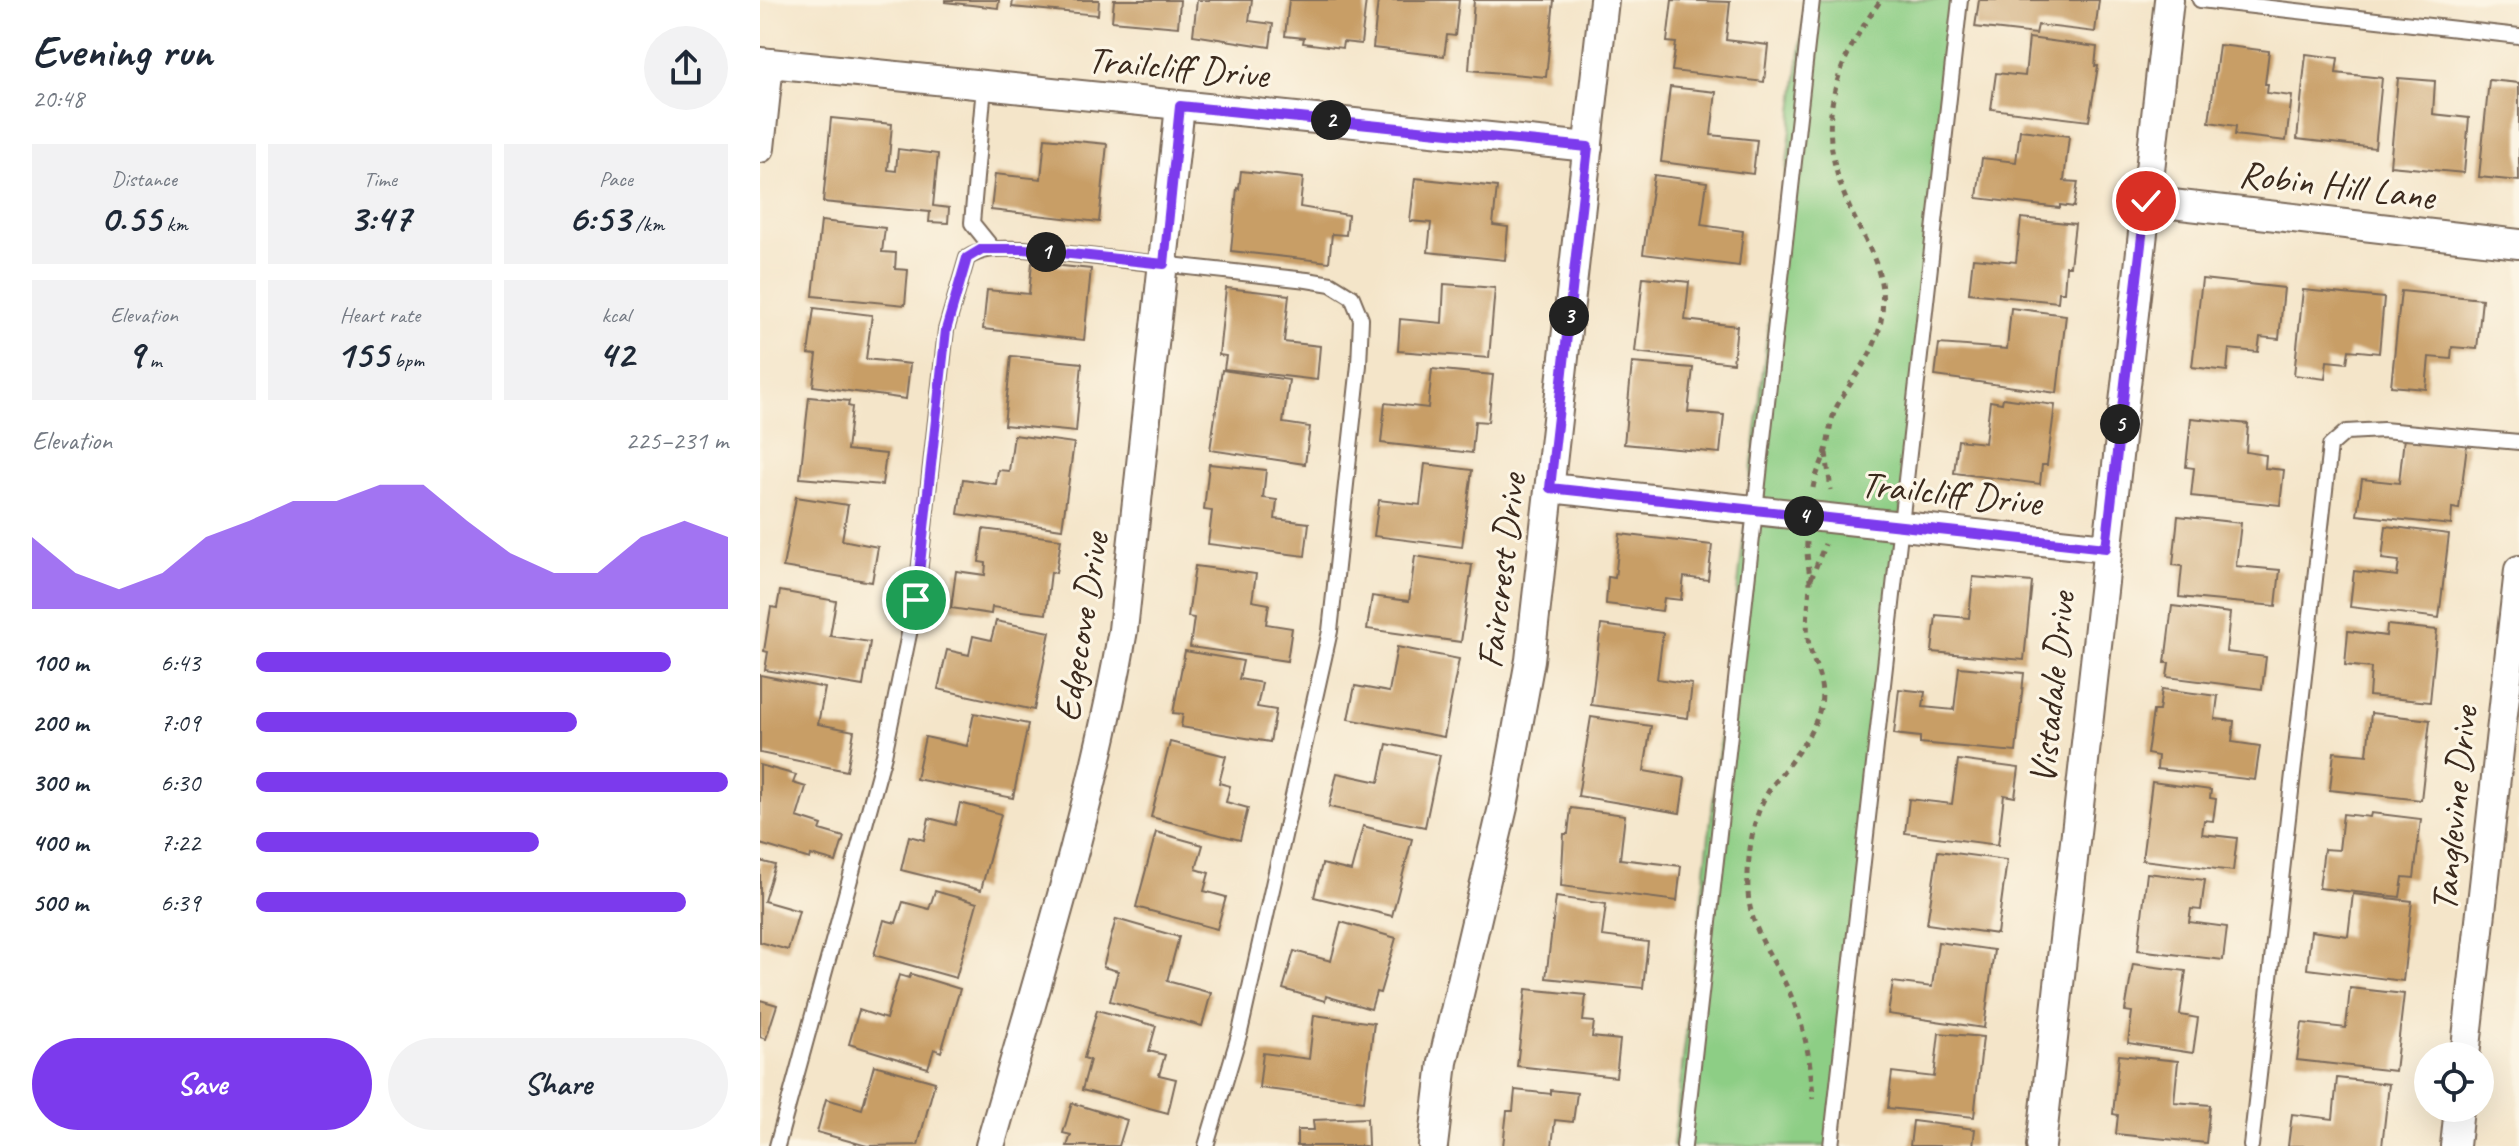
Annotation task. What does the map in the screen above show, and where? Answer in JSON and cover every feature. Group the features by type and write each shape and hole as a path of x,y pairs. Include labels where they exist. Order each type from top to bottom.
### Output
{"street":[{"name":"Faircrest Drive","path":"1433,1146 1443,1062 1503,807 1530,660 1604,0"},
{"name":"Vistadale Drive","path":"2041,1146 2169,0"},
{"name":"Trailcliff Drive","path":"765,63 1588,147"},
{"path":"760,148 765,63"},
{"name":"Edgecove Drive","path":"990,1146 1098,763 1112,696 1123,630 1180,106"},
{"name":"Robin Hill Lane","path":"2146,201 2519,244"},
{"name":"Trailcliff Drive","path":"1550,488 2106,548"},
{"name":"Tanglevine Drive","path":"2467,1042 2519,570"},
{"path":"2455,1146 2458,1122"}],"lane":[{"path":"1684,1146 1812,0"},
{"path":"1831,1146 1960,0"},
{"path":"2200,0 2519,36"},
{"path":"984,86 972,223 993,249"},
{"path":"777,1146 890,724 916,600 946,330 967,258 982,249 1024,249 1331,284 1352,297 1361,319 1359,365 1330,631 1240,1032 1206,1146"},
{"path":"2251,1146 2330,446 2346,432 2383,430 2519,442"}],"path":[{"path":"1826,452 1829,427 1836,409 1873,352 1881,322 1882,288 1877,265 1839,182 1831,151 1834,93 1841,65 1881,0"},
{"path":"1810,582 1807,619 1810,646 1822,686 1821,703 1802,746 1766,795 1752,843 1748,889 1753,920 1788,988 1804,1032 1813,1103"}],"green space":[{"path":"1806,0 1956,0 1832,1146 1673,1146"}],"building":[{"path":"945,0 999,0 998,8"},
{"path":"1013,0 1099,0 1098,15 1012,7"},
{"path":"1114,0 1180,0 1178,27 1112,21"},
{"path":"1197,0 1252,0 1249,21 1273,24 1270,47 1193,35"},
{"path":"1289,0 1366,0 1361,44 1343,42 1342,48 1303,43 1304,38 1285,36"},
{"path":"1378,0 1459,0 1455,36 1447,35 1444,56 1373,48"},
{"path":"1474,0 1554,0 1546,77 1469,70"},
{"path":"1672,0 1730,2 1726,40 1768,45 1764,82 1672,71 1676,43 1667,42"},
{"path":"1979,0 2099,0 2095,32 2038,25 2036,34 1975,27"},
{"path":"2029,38 2097,47 2095,66 2098,66 2089,121 1991,109 1996,73 2025,76"},
{"path":"2219,45 2269,51 2265,84 2268,84 2267,93 2292,96 2286,141 2235,135 2236,126 2209,122"},
{"path":"2306,54 2338,58 2336,73 2382,78 2375,148 2297,139"},
{"path":"2398,78 2435,81 2433,114 2469,118 2464,173 2390,166"},
{"path":"2489,80 2519,83 2519,181 2479,177"},
{"path":"1670,87 1716,92 1711,135 1757,140 1753,174 1661,162"},
{"path":"831,118 892,124 888,170 896,171 898,149 938,154 933,206 949,208 948,223 929,222 930,212 823,202"},
{"path":"2020,130 2069,136 2064,181 2078,182 2074,207 1977,198 1982,158 2016,162"},
{"path":"1045,138 1107,144 1099,222 991,210 995,174 1041,179"},
{"path":"1241,171 1303,178 1300,207 1348,215 1346,235 1332,234 1329,262 1231,251"},
{"path":"1654,175 1707,182 1701,225 1743,231 1739,266 1643,254"},
{"path":"1415,178 1497,187 1493,225 1508,227 1505,260 1428,252 1431,223 1410,221"},
{"path":"2021,218 2075,224 2070,266 2066,266 2064,292 2059,292 2058,302 1969,293 1973,258 2016,262"},
{"path":"821,221 885,228 882,252 896,253 895,269 908,270 905,305 813,296"},
{"path":"1032,263 1091,269 1084,340 983,329 987,290 1029,294"},
{"path":"1643,277 1689,282 1685,320 1737,326 1733,363 1635,352"},
{"path":"2202,279 2284,288 2279,339 2260,337 2258,352 2229,349 2227,371 2192,367"},
{"path":"1444,284 1495,288 1489,358 1398,351 1400,319 1442,323"},
{"path":"1226,288 1289,295 1284,342 1320,346 1317,380 1224,369 1226,356 1219,355"},
{"path":"2303,290 2384,298 2379,353 2349,350 2347,363 2327,361 2325,379 2294,375"},
{"path":"2401,291 2482,299 2477,349 2452,347 2451,359 2429,357 2426,389 2391,386"},
{"path":"814,308 872,315 866,359 910,364 906,399 813,386 817,355 808,354"},
{"path":"2011,308 2066,315 2057,393 1935,376 1939,344 2007,349"},
{"path":"1011,356 1082,363 1076,432 1004,425"},
{"path":"1632,363 1693,368 1688,412 1724,415 1720,453 1624,444"},
{"path":"1432,369 1493,375 1488,422 1475,421 1472,453 1381,443 1385,403 1428,408"},
{"path":"1222,370 1289,380 1283,423 1310,427 1305,464 1210,450"},
{"path":"809,397 849,401 848,406 852,407 847,450 886,454 882,485 800,478"},
{"path":"2003,398 2055,405 2047,465 2042,465 2040,484 1954,473 1958,440 1985,443 1990,401 2002,403"},
{"path":"2191,418 2248,424 2246,452 2266,455 2265,468 2284,470 2280,505 2191,496 2194,468 2186,467"},
{"path":"1014,435 1074,443 1062,529 958,514 963,479 996,484 998,470 1009,471"},
{"path":"2404,438 2467,445 2459,509 2452,508 2451,525 2357,515 2362,479 2399,483"},
{"path":"1209,464 1266,470 1263,498 1277,500 1275,519 1309,523 1305,556 1208,544 1212,511 1204,510"},
{"path":"1425,464 1472,470 1462,547 1374,536 1379,500 1420,505"},
{"path":"796,497 848,505 842,540 878,547 872,582 783,567"},
{"path":"2178,516 2241,523 2236,566 2280,570 2276,606 2179,597 2182,566 2173,565"},
{"path":"2386,526 2449,534 2439,618 2350,607 2354,571 2397,576 2399,561 2382,559"},
{"path":"983,529 1061,539 1056,573 1051,572 1046,614 992,607 991,614 951,608 956,571 985,575 986,563 979,562"},
{"path":"1620,534 1712,545 1708,580 1684,577 1681,600 1664,598 1662,611 1606,604 1608,577 1615,578"},
{"path":"1415,556 1472,565 1461,642 1367,629 1372,596 1409,601"},
{"path":"1195,566 1256,574 1252,601 1269,604 1266,624 1292,628 1287,661 1190,647 1194,618 1188,617"},
{"path":"1973,577 2032,582 2024,660 1932,652 1936,615 1969,618"},
{"path":"780,591 836,601 830,636 870,642 863,686 765,670 768,652 764,651 771,607 777,608"},
{"path":"2172,606 2230,613 2226,652 2266,657 2262,689 2167,677 2169,663 2165,663"},
{"path":"996,621 1050,632 1034,710 938,689 947,650 969,655 973,636 991,640"},
{"path":"1601,625 1663,633 1657,679 1692,684 1688,718 1591,705"},
{"path":"2387,625 2437,630 2430,702 2369,696 2371,668 2345,665 2348,631 2386,636"},
{"path":"1397,647 1459,659 1444,737 1348,719 1355,686 1389,692"},
{"path":"1185,651 1243,661 1239,679 1262,683 1257,707 1276,710 1270,742 1181,727 1183,714 1173,713"},
{"path":"1959,667 2024,673 2016,752 1920,743 1920,737 1894,734 1899,689 1925,692 1923,707 1954,710"},
{"path":"760,675 825,688 818,724 854,731 847,771 760,753"},
{"path":"2162,689 2218,696 2215,719 2234,721 2232,742 2260,746 2255,780 2157,769 2158,756 2147,754 2153,711 2159,711"},
{"path":"974,713 1028,724 1013,798 916,779 925,737 967,746"},
{"path":"2371,713 2430,720 2421,800 2330,790 2334,752 2367,755"},
{"path":"1591,717 1651,726 1644,771 1685,778 1680,813 1578,796"},
{"path":"1170,742 1226,756 1219,783 1230,786 1226,802 1248,808 1240,840 1151,817"},
{"path":"1387,744 1440,755 1425,827 1329,807 1337,773 1379,782"},
{"path":"1958,760 2019,768 2015,797 2004,795 1998,845 1905,833 1909,799 1952,804"},
{"path":"760,765 796,775 793,783 806,787 797,817 822,825 820,830 844,837 836,862 811,855 810,859 760,844"},
{"path":"2152,782 2211,790 2210,798 2216,799 2213,821 2204,820 2202,834 2237,838 2233,871 2142,860"},
{"path":"960,803 1001,814 981,890 901,870 909,836 924,840 929,818 955,825"},
{"path":"1571,808 1625,815 1620,859 1681,866 1677,901 1561,886 1564,834 1568,834"},
{"path":"2371,813 2421,819 2414,878 2403,877 2400,897 2319,888 2324,849 2339,850 2343,814 2370,817"},
{"path":"1363,826 1412,839 1392,916 1314,897 1322,864 1351,871"},
{"path":"1156,832 1203,845 1196,869 1209,873 1204,891 1226,897 1217,929 1136,907"},
{"path":"1938,851 2007,860 1997,934 1927,924"},
{"path":"760,861 775,865 764,901 799,911 788,950 760,942"},
{"path":"2147,873 2205,880 2201,910 2191,909 2189,922 2227,927 2223,960 2138,950"},
{"path":"935,891 977,903 956,978 874,955 884,920 896,923 903,902 929,909"},
{"path":"2353,894 2412,901 2403,981 2307,969 2311,931 2348,936"},
{"path":"1556,897 1606,904 1602,936 1648,942 1643,988 1546,978"},
{"path":"1116,919 1179,937 1167,981 1211,993 1202,1026 1110,1001 1118,971 1103,967"},
{"path":"1341,922 1396,938 1380,993 1376,992 1371,1009 1326,996 1325,1001 1283,989 1294,951 1331,961"},
{"path":"1938,942 1994,950 1984,1028 1888,1014 1893,982 1932,987"},
{"path":"2133,964 2186,971 2180,1015 2198,1018 2193,1053 2128,1043 2132,1012 2125,1011"},
{"path":"911,974 960,989 941,1052 934,1049 928,1068 849,1044 859,1010 886,1019 899,975 909,978"},
{"path":"2350,988 2404,994 2395,1071 2297,1060 2302,1023 2346,1028"},
{"path":"1526,989 1586,995 1583,1021 1594,1022 1592,1037 1620,1040 1616,1077 1517,1066"},
{"path":"760,1000 777,1005 766,1039 760,1037"},
{"path":"1097,1010 1156,1026 1149,1051 1165,1055 1159,1075 1176,1079 1168,1113 1082,1090 1090,1060 1084,1058"},
{"path":"1314,1015 1374,1023 1364,1101 1259,1088 1263,1053 1309,1059"},
{"path":"1939,1033 1983,1037 1974,1117 1888,1108 1892,1072 1934,1077"},
{"path":"2119,1055 2178,1061 2174,1102 2210,1105 2206,1143 2116,1134 2118,1115 2113,1114"},
{"path":"874,1065 935,1082 918,1145 867,1146 817,1132 826,1099 862,1109"},
{"path":"2337,1078 2389,1084 2382,1146 2288,1146 2292,1114 2333,1119"},
{"path":"1515,1090 1577,1093 1573,1122 1555,1120 1552,1146 1503,1146 1507,1111 1513,1111"},
{"path":"1072,1103 1127,1120 1119,1146 1067,1146 1071,1135 1063,1133"},
{"path":"1367,1118 1368,1146 1297,1146 1297,1130 1314,1130 1313,1120"},
{"path":"1913,1121 1975,1129 1973,1146 1910,1146"}],"route":[{"path":"916,600 946,330 967,258 982,249 1024,249 1164,264 1180,106 1588,147 1550,488 2106,548 2146,201"}]}
